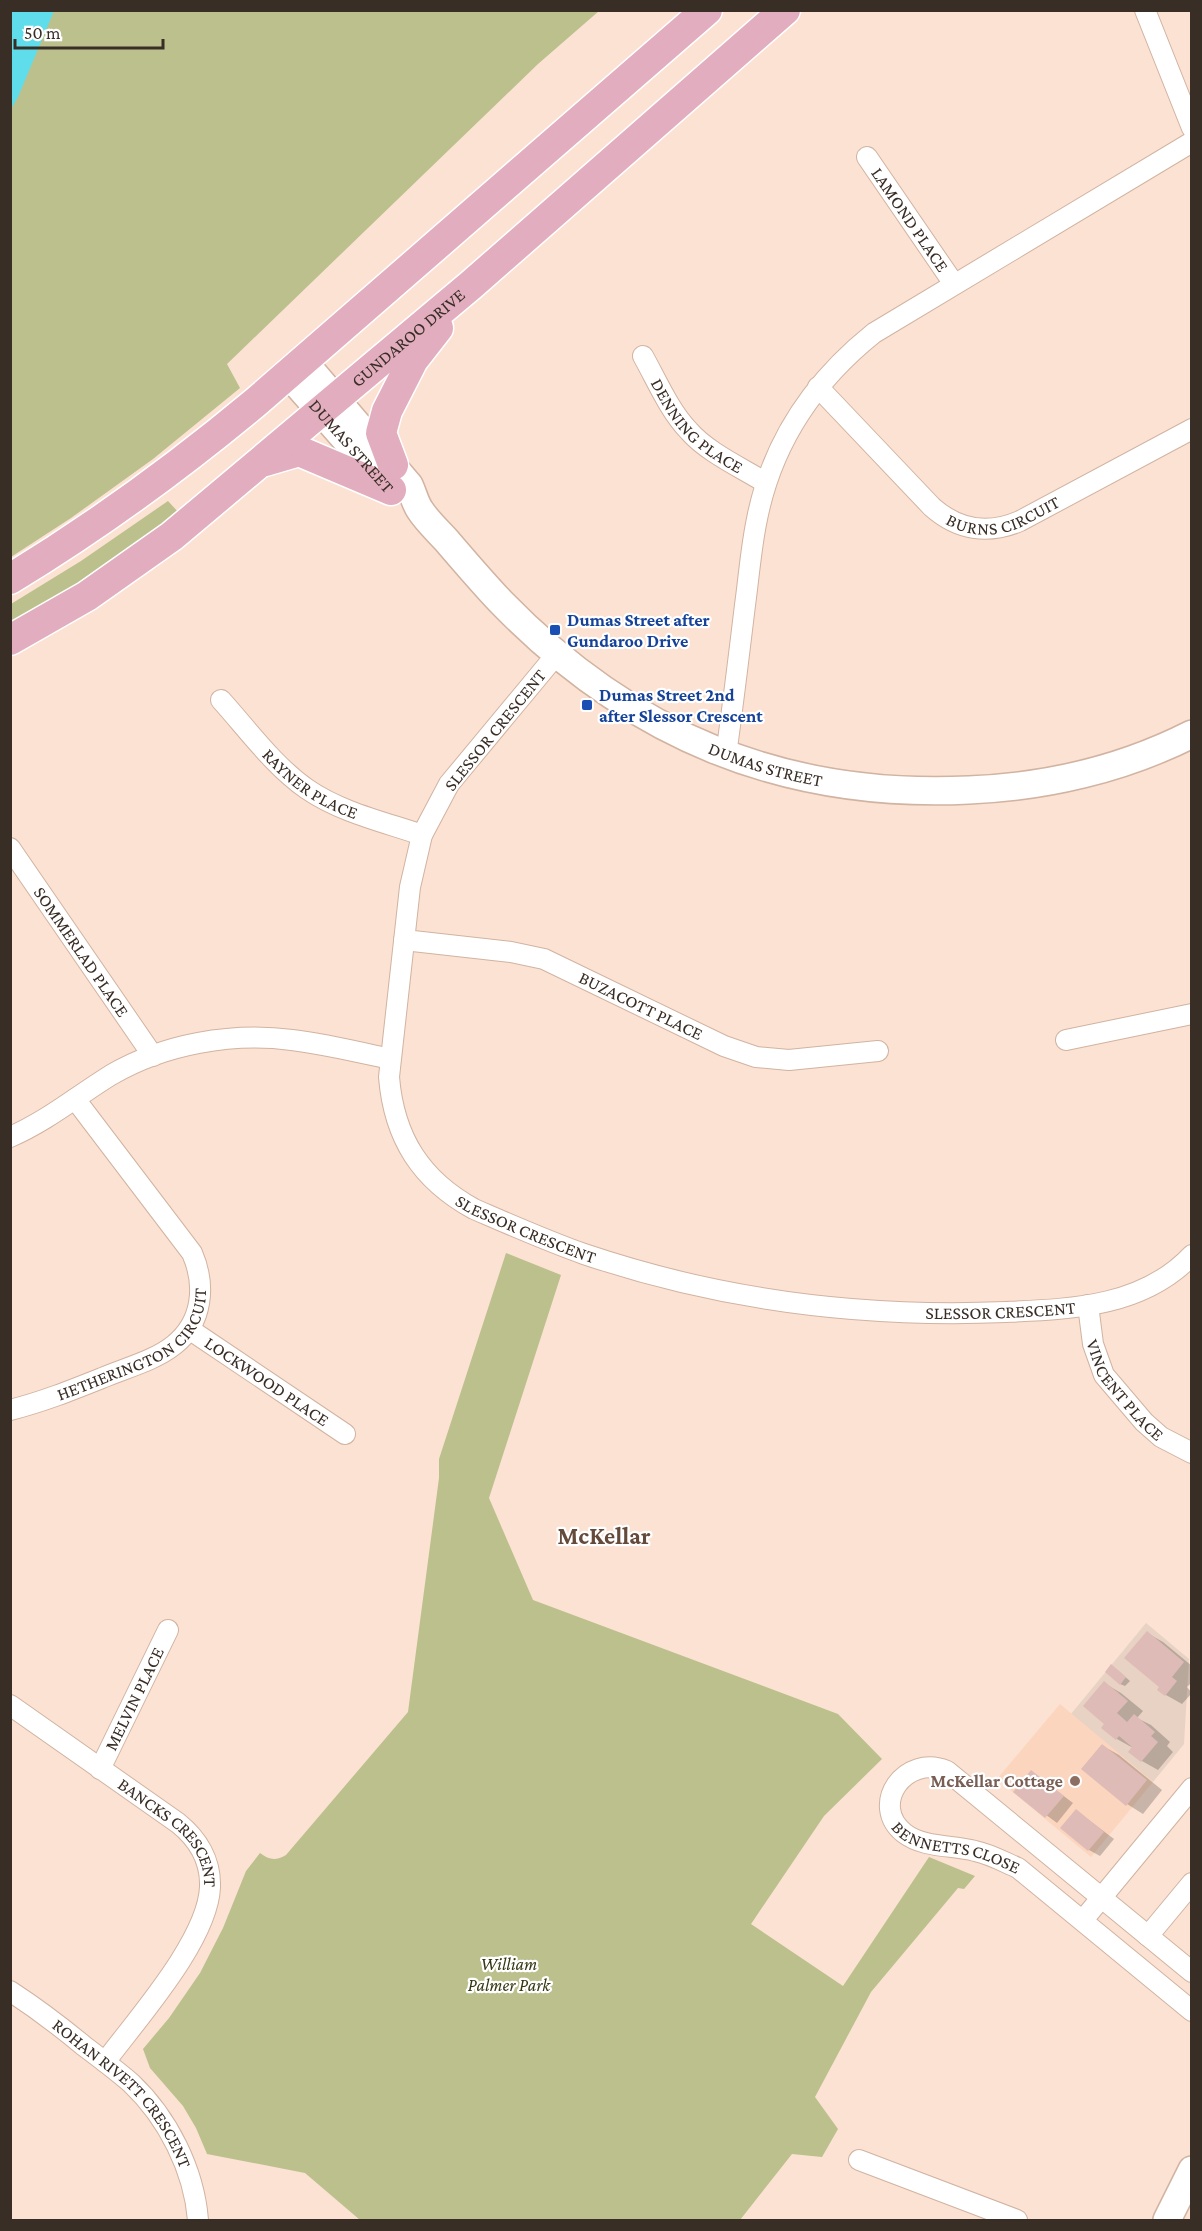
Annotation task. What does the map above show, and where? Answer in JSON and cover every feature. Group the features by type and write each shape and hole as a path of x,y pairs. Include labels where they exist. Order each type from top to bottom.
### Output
{"main road":[{"path":"10,579 150,486 196,451 295,368 707,10"},
{"name":"GUNDAROO DRIVE","path":"10,640 87,596 172,536 471,285 785,10"},
{"path":"259,462 299,451 392,478 381,433 387,411 413,360 471,285"}],"street":[{"path":"1145,10 1191,128"},
{"path":"726,755 754,535 766,483 773,462 793,423 818,387 835,367 874,333 1191,142"},
{"name":"LAMOND PLACE","path":"867,157 954,284"},
{"name":"DENNING PLACE","path":"643,356 679,419 689,432 699,441 766,483"},
{"name":"DUMAS STREET","path":"295,368 392,478 410,485 420,510 487,587 532,634 609,695 637,712 726,755 783,773 864,789 929,792 997,789 1076,776 1144,755 1191,734"},
{"name":"BURNS CIRCUIT","path":"818,387 932,507 951,521 974,529 998,529 1020,521 1191,429"},
{"name":"SLESSOR CRESCENT","path":"556,655 448,784 422,835 412,869 390,1059 391,1095 394,1114 408,1148 430,1177 458,1200 474,1209 584,1254 645,1273 707,1288 770,1300 833,1308 897,1313 960,1314 1088,1305 1121,1299 1154,1286 1169,1276 1191,1255"},
{"name":"RAYNER PLACE","path":"221,700 289,775 308,790 339,806 422,835"},
{"name":"SOMMERLAD PLACE","path":"10,848 153,1056"},
{"name":"BUZACOTT PLACE","path":"404,940 512,952 544,959 724,1046 756,1057 789,1060 878,1051"},
{"path":"1066,1040 1191,1014"},
{"path":"10,1137 35,1125 112,1075 153,1056 198,1043 268,1038 314,1044 390,1059"},
{"name":"HETHERINGTON CIRCUIT","path":"10,1410 41,1403 155,1356 174,1345 189,1329 198,1308 200,1274 192,1253 75,1099"},
{"name":"VINCENT PLACE","path":"1088,1305 1093,1344 1104,1375 1144,1422 1161,1437 1191,1453"},
{"name":"LOCKWOOD PLACE","path":"189,1329 345,1434"},
{"name":"MELVIN PLACE","path":"100,1768 168,1630"},
{"name":"BANCKS CRESCENT","path":"10,1706 188,1831 202,1851 207,1863 210,1888 204,1912 181,1959 105,2062"},
{"name":"BENNETTS CLOSE","path":"1191,1972 947,1771 928,1766 921,1767 908,1772 899,1781 893,1792 891,1810 903,1832 920,1841 983,1853 1018,1868 1191,2011"},
{"path":"1083,1920 1191,1788"},
{"path":"1148,1936 1191,1883"},
{"name":"ROHAN RIVETT CRESCENT","path":"10,1991 38,2009 105,2062 131,2083 146,2099 170,2134 188,2173 198,2220"},
{"path":"859,2160 1017,2220"},
{"path":"1167,2220 1189,2182"}],"shaded area":[{"path":"1146,1623 1189,1659 1184,1744 1153,1782 1071,1714"},
{"name":"McKellar Cottage","path":"1060,1704 1153,1782 1091,1857 997,1779"}],"green space":[{"path":"11,11 599,11 538,64 227,364 240,388 153,459 71,518 11,557"},
{"path":"168,501 179,513 88,577 11,626 11,604 81,561"},
{"name":"William Palmer Park","path":"506,1253 561,1275 489,1498 533,1600 838,1714 882,1759 824,1816 751,1924 843,1986 929,1857 975,1876 964,1889 958,1888 871,1992 815,2097 838,2129 822,2157 792,2154 740,2220 360,2220 305,2173 207,2154 183,2106 150,2068 143,2049 169,2018 200,1973 223,1928 246,1871 260,1853 273,1859 286,1855 408,1712 439,1478 439,1459"}],"water":[{"path":"11,10 54,11 11,109"}],"building":[{"path":"1147,1631 1184,1662 1172,1677 1177,1681 1165,1696 1157,1690 1159,1687 1124,1658"},
{"path":"1111,1664 1126,1677 1120,1685 1105,1672"},
{"path":"1104,1681 1128,1701 1117,1713 1127,1722 1134,1714 1155,1732 1151,1736 1158,1742 1141,1762 1128,1752 1132,1747 1119,1736 1116,1740 1101,1728 1104,1724 1083,1706"},
{"path":"1102,1744 1147,1780 1126,1806 1081,1769"},
{"path":"1031,1770 1064,1796 1045,1818 1013,1792"},
{"path":"1076,1809 1104,1832 1088,1851 1060,1828"}],"place":[{"name":"Dumas Street after Gundaroo Drive","path":"555,630"},
{"name":"Dumas Street 2nd after Slessor Crescent","path":"587,705"},
{"name":"McKellar Cottage","path":"1075,1781"}],"district":[{"name":"McKellar","path":"604,1536"}]}
